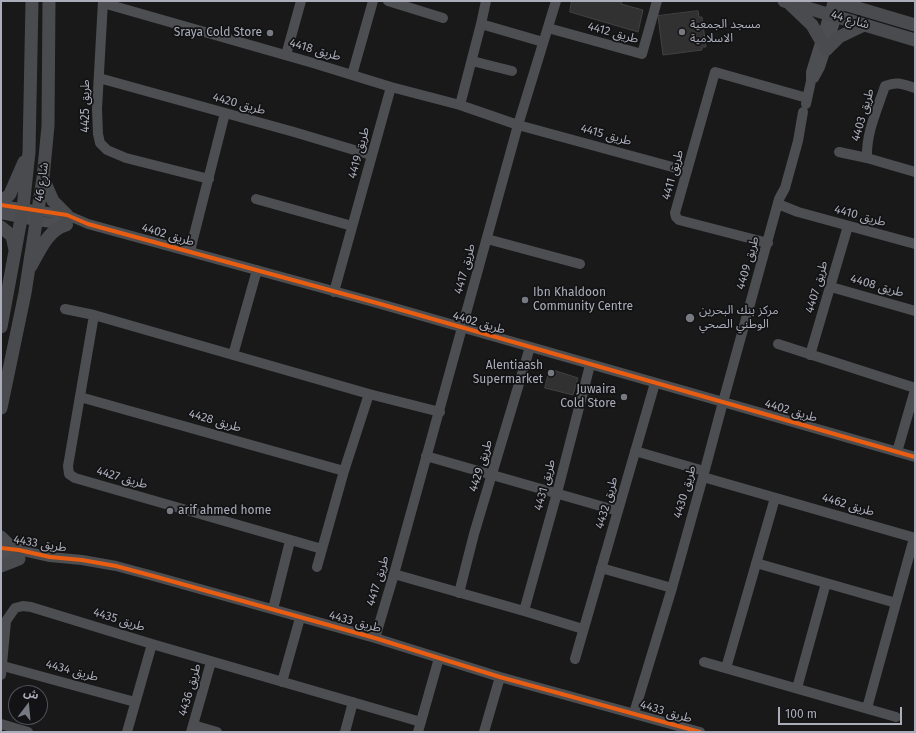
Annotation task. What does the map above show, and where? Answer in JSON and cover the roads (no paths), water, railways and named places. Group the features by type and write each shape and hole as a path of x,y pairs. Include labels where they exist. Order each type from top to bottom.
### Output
{"main road":[{"name":"شارع 46","path":"1,327 23,213 29,152 32,1"},
{"name":"شارع 46","path":"1,408 25,293 43,178 48,126 49,1"},
{"path":"785,1 812,25 823,44 864,25"},
{"name":"شارع 44","path":"785,1 915,40"},
{"path":"870,1 893,18"},
{"name":"شارع 44","path":"838,2 915,25"},
{"path":"1,202 4,201 10,194 29,152"},
{"path":"28,272 51,234 67,220 54,201 43,178"},
{"path":"1,227 12,236 15,257"},
{"path":"1,537 19,554 1,566"}],"street":[{"path":"286,55 301,1"},
{"path":"352,75 372,1"},
{"path":"388,1 443,18"},
{"path":"460,105 482,24 486,1"},
{"name":"طريق 4417","path":"375,638 426,456 440,412 518,125 556,1"},
{"name":"طريق 4412","path":"548,28 642,54 657,1"},
{"name":"طريق 4418","path":"103,2 391,87 460,105 518,125"},
{"name":"طريق 4425","path":"103,2 97,109 98,134 100,143 107,150 126,158 209,179"},
{"name":"طريق 4409","path":"723,402 778,204 785,188 798,141 811,81 811,72 838,2"},
{"path":"482,24 543,42"},
{"path":"472,61 512,71"},
{"name":"طريق 4411","path":"768,243 679,220 675,213 715,72 807,98"},
{"name":"طريق 4420","path":"99,78 371,155"},
{"name":"طريق 4403","path":"867,158 868,136 885,86 900,83 915,88"},
{"name":"طريق 4419","path":"334,292 391,87"},
{"path":"190,251 225,113"},
{"name":"طريق 4415","path":"518,125 687,171"},
{"name":"طريق 4403","path":"839,152 867,158 915,172"},
{"path":"256,199 352,226"},
{"name":"طريق 4410","path":"778,204 798,212 915,244"},
{"path":"1,205 23,213"},
{"path":"1,214 23,213"},
{"name":"طريق 4402","path":"23,213 88,224 190,251 915,457"},
{"name":"طريق 4407","path":"810,355 848,226"},
{"path":"487,239 580,264"},
{"path":"233,355 257,270"},
{"name":"طريق 4408","path":"831,286 915,311"},
{"path":"65,309 94,315 369,394 440,412"},
{"name":"طريق 4427","path":"94,315 68,466 69,474 75,478 322,549"},
{"path":"778,344 915,389 897,452"},
{"name":"طريق 4429","path":"459,593 474,534 530,347"},
{"name":"طريق 4431","path":"524,611 557,493 590,365"},
{"name":"طريق 4432","path":"575,659 655,383"},
{"path":"317,567 344,471 369,394"},
{"name":"طريق 4428","path":"80,397 344,471"},
{"name":"طريق 4430","path":"634,713 672,588 723,402"},
{"name":"طريق 4462","path":"635,451 775,498 914,538 867,708"},
{"path":"426,456 618,511"},
{"path":"726,668 775,498"},
{"path":"273,609 290,541"},
{"name":"طريق 4433","path":"1,548 19,554 82,560 116,566 273,609 500,676 700,732"},
{"name":"طريق 4433","path":"1,557 19,554"},
{"path":"756,563 896,603"},
{"path":"601,568 672,588"},
{"path":"394,574 583,629"},
{"path":"797,688 826,584"},
{"name":"طريق 4435","path":"2,670 6,621 15,608 22,606 31,607 211,662 420,722"},
{"path":"282,682 300,618"},
{"path":"127,732 152,644"},
{"path":"418,732 439,658"},
{"name":"طريق 4436","path":"211,662 192,729 217,732"},
{"path":"704,662 896,717"},
{"name":"طريق 4434","path":"2,670 135,702"},
{"path":"484,732 500,676"},
{"path":"345,732 353,702"},
{"path":"1,724 28,732"}],"place":[{"name":"مسجد الجمعية الاسلامية","path":"682,32"},
{"name":"Sraya Cold Store","path":"270,33"},
{"name":"Ibn Khaldoon Community Centre","path":"525,300"},
{"name":"مركز بنك البحرين الوطني الصحي","path":"690,318"},
{"name":"Alentiaash Supermarket","path":"551,373"},
{"name":"Juwaira Cold Store","path":"624,397"},
{"name":"arif ahmed home","path":"170,511"}]}
